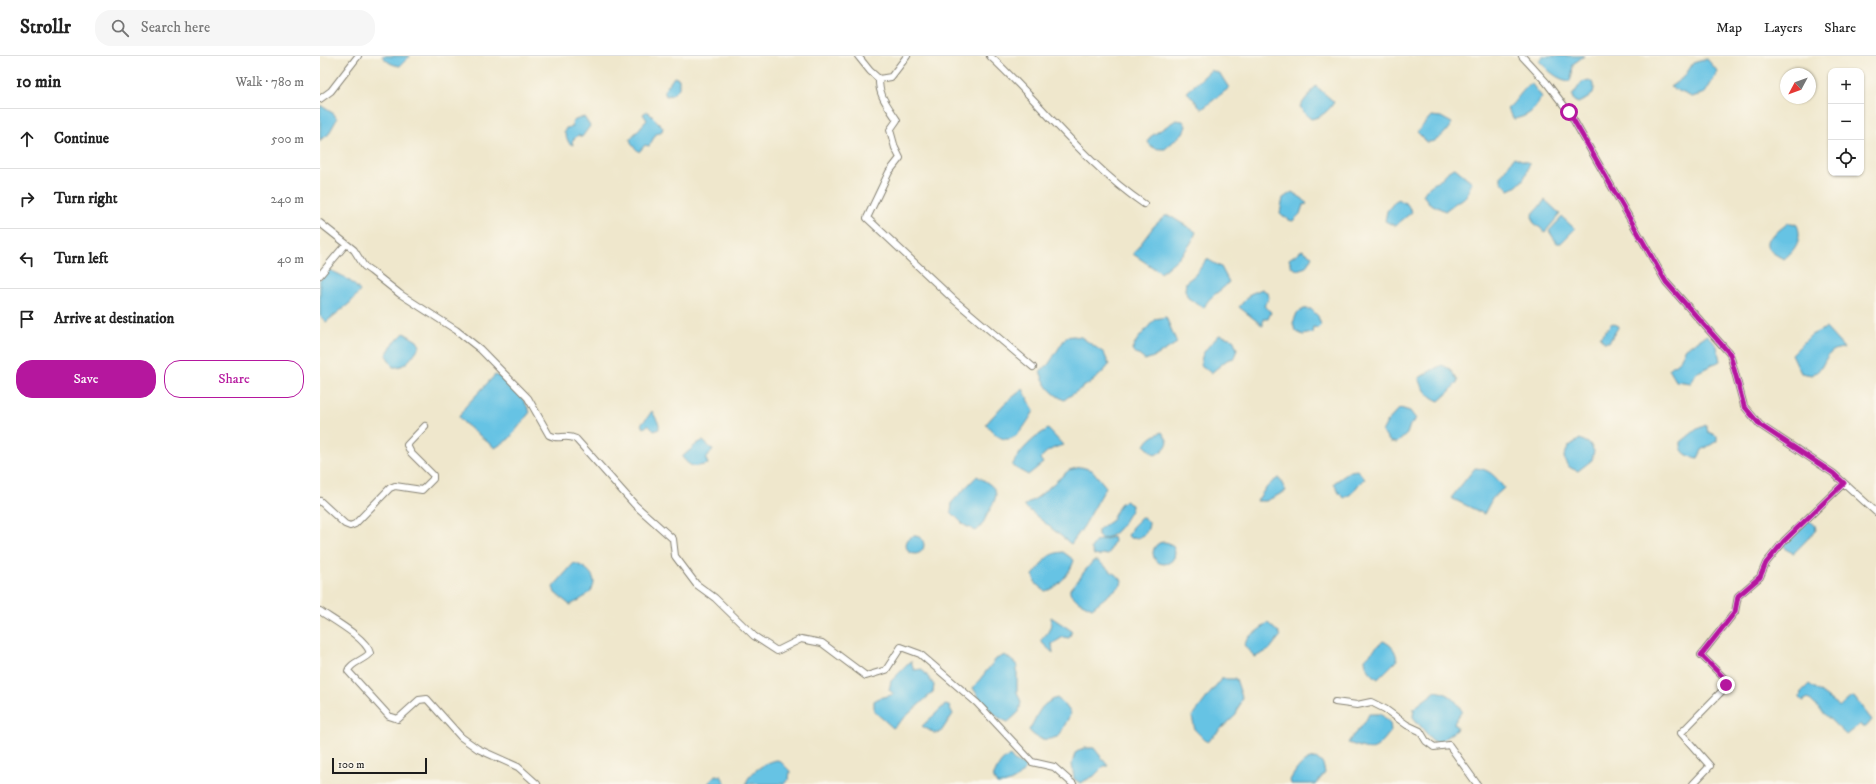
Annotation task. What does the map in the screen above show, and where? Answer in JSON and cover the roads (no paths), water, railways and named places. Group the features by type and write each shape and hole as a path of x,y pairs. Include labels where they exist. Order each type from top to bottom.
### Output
{"street":[{"path":"320,99 330,90 358,56"},
{"path":"858,56 870,71 879,79 879,88 883,99 897,120 890,130 895,148 900,158 889,172 867,218 954,298 1033,367"},
{"path":"879,79 892,77 907,56"},
{"path":"990,56 1102,171 1128,194 1144,204"},
{"path":"1522,56 1546,82 1569,112 1666,282 1730,354 1744,406 1760,425 1833,473 1876,512"},
{"path":"320,223 354,250 364,266 376,276 400,294 456,330 480,349 528,398 549,435 554,438 570,436 576,439 635,505 673,539 675,556 696,584 715,598 754,636 776,651 801,639 822,643 866,676 886,670 902,647 920,654 977,703 1032,762 1054,768 1073,784"},
{"path":"320,275 346,244"},
{"path":"320,501 345,524 350,526 355,524 390,488 395,486 422,490 433,479 433,475 411,453 407,445 425,426"},
{"path":"1693,784 1710,766 1681,733 1725,688 1726,680 1701,655 1735,612 1738,596 1760,577 1766,563 1784,541 1844,483"},
{"path":"320,611 352,633 369,649 370,653 351,666 348,672 389,716 398,720 419,700 427,699 461,737 478,749 518,767 537,784"},
{"path":"1335,702 1357,705 1371,702 1385,709 1407,725 1420,731 1426,740 1434,747 1449,744 1477,784"}],"water":[{"path":"382,56 410,56 400,66 390,63"},
{"path":"1542,56 1584,56 1573,64 1570,81 1561,79 1549,71 1539,61"},
{"path":"1707,59 1718,72 1705,93 1692,97 1670,87 1685,76 1693,63"},
{"path":"1211,70 1220,74 1229,88 1202,109 1187,92"},
{"path":"674,77 679,79 679,88 672,95 666,96 664,91"},
{"path":"1589,80 1594,84 1592,94 1588,98 1578,103 1574,101 1572,96 1582,82"},
{"path":"1531,83 1542,97 1530,113 1514,119 1507,109"},
{"path":"1316,86 1334,102 1324,113 1311,119 1303,112 1300,106"},
{"path":"320,105 334,114 337,119 328,135 321,139 320,142"},
{"path":"647,111 663,127 662,131 656,134 649,146 645,145 639,152 632,145 630,139 647,120 643,114"},
{"path":"1431,116 1441,117 1452,123 1445,133 1438,139 1427,142 1417,132"},
{"path":"584,117 590,126 582,137 578,135 572,141 573,145 569,143 564,132 566,128 573,127 572,123 575,120"},
{"path":"1176,120 1183,121 1186,126 1184,132 1165,149 1157,149 1151,146 1148,142 1150,137"},
{"path":"1514,157 1529,163 1523,180 1517,186 1509,190 1501,181 1501,176"},
{"path":"1455,168 1472,182 1466,197 1445,211 1429,203 1423,195 1429,187 1440,180 1450,170"},
{"path":"1292,192 1303,199 1307,204 1303,205 1300,214 1293,221 1288,220 1280,213 1283,198"},
{"path":"1397,199 1407,204 1412,212 1395,226 1385,221 1387,211"},
{"path":"1545,200 1560,214 1545,232 1533,222 1532,215"},
{"path":"1165,216 1170,216 1196,232 1186,250 1161,273 1133,254 1154,226"},
{"path":"1562,217 1575,229 1561,243 1557,243 1549,231"},
{"path":"1788,223 1797,225 1799,235 1795,248 1784,259 1771,251 1767,246 1767,243 1768,239"},
{"path":"1302,250 1312,256 1306,267 1297,270 1291,266 1289,259"},
{"path":"1207,259 1221,267 1229,282 1209,300 1204,308 1188,298 1185,290 1186,282 1195,275"},
{"path":"329,270 346,278 360,291 350,303 326,322 320,316 320,280"},
{"path":"1262,289 1268,293 1269,298 1264,306 1271,312 1268,319 1263,319 1263,326 1239,307 1250,294"},
{"path":"1304,309 1311,309 1318,316 1321,325 1318,328 1313,327 1312,333 1303,335 1295,331 1293,323 1297,313"},
{"path":"1166,317 1177,343 1156,356 1145,360 1132,350 1137,340 1155,319"},
{"path":"1612,323 1619,326 1609,342 1604,342 1600,337"},
{"path":"1826,328 1844,348 1832,351 1820,369 1812,375 1801,373 1792,354 1811,335"},
{"path":"404,333 417,341 420,346 406,363 402,366 393,367 386,355 392,345"},
{"path":"1219,335 1233,339 1237,349 1234,358 1227,360 1211,373 1201,365 1201,360 1204,352"},
{"path":"1707,335 1717,346 1720,361 1696,373 1691,383 1676,381 1669,369 1679,361 1686,348"},
{"path":"1066,337 1081,337 1104,353 1109,365 1094,380 1064,400 1055,395 1049,388 1040,371 1048,365"},
{"path":"1442,365 1450,369 1458,381 1439,401 1426,392 1419,378"},
{"path":"495,375 507,381 516,390 524,400 530,412 509,439 495,448 464,423 459,417 465,407"},
{"path":"1023,389 1034,411 1019,433 1008,439 1001,438 986,424 1004,404"},
{"path":"1400,408 1410,411 1416,419 1410,425 1407,434 1397,443 1390,442 1382,432 1387,422"},
{"path":"652,411 659,424 659,429 654,431 648,425 644,428 641,424"},
{"path":"1706,425 1708,432 1717,436 1717,441 1702,450 1698,458 1685,454 1681,446 1681,442 1697,429"},
{"path":"1048,429 1063,445 1047,452 1040,459 1043,463 1028,475 1012,466 1027,445"},
{"path":"1162,432 1168,441 1163,450 1155,455 1145,446 1150,439"},
{"path":"1580,439 1590,444 1594,451 1592,460 1578,471 1568,466 1565,462 1564,456 1569,446"},
{"path":"703,441 713,450 706,459 708,464 694,466 688,464 682,457 698,443"},
{"path":"1081,467 1092,470 1106,487 1084,526 1071,544 1024,506 1038,497 1069,470"},
{"path":"1475,468 1485,470 1492,474 1504,488 1492,499 1484,514 1451,498"},
{"path":"1357,470 1365,479 1351,494 1344,498 1339,493 1334,483 1351,471"},
{"path":"977,476 993,488 996,495 983,523 976,531 964,525 951,512 952,502"},
{"path":"1279,478 1286,491 1266,501 1257,501 1269,485"},
{"path":"1125,501 1132,505 1132,508 1125,521 1114,534 1101,539 1098,536 1098,530 1112,520 1120,504"},
{"path":"1141,518 1144,518 1149,522 1148,529 1141,537 1130,538 1128,536 1132,527"},
{"path":"1808,520 1815,525 1816,530 1796,551 1793,553 1787,550 1783,544"},
{"path":"915,536 919,537 923,541 923,549 919,553 915,554 911,553 907,549 906,545 907,541 911,537"},
{"path":"1113,537 1114,541 1108,555 1094,555 1091,548 1096,541"},
{"path":"1164,542 1172,545 1175,553 1172,561 1164,564 1156,561 1153,553 1156,545"},
{"path":"1063,552 1074,560 1070,570 1059,583 1050,590 1045,591 1036,584 1033,575 1048,557 1056,553"},
{"path":"1093,561 1098,561 1122,580 1121,585 1092,608 1078,601 1070,593 1070,589"},
{"path":"574,563 584,567 591,574 594,583 593,588 589,593 570,605 555,593 553,587"},
{"path":"1051,617 1072,631 1069,638 1063,637 1052,644 1053,653 1040,641 1045,636 1051,625"},
{"path":"1268,623 1281,635 1269,650 1255,657 1244,645 1249,637"},
{"path":"1383,641 1389,644 1393,649 1397,660 1378,679 1369,670 1365,659"},
{"path":"1005,655 1017,665 1017,692 1021,702 1019,712 1008,722 992,712 973,688 996,659"},
{"path":"911,661 914,670 922,669 934,685 933,692 893,728 874,711 874,701 894,694 889,690 891,681"},
{"path":"1221,679 1236,679 1242,697 1236,715 1207,742 1195,730 1192,717"},
{"path":"1809,684 1840,707 1850,698 1854,697 1872,720 1866,727 1862,727 1860,724 1846,735 1808,698 1803,701 1800,698 1801,692"},
{"path":"1436,691 1452,698 1462,711 1454,723 1457,727 1456,730 1438,743 1432,740 1413,717 1414,708"},
{"path":"1057,698 1071,713 1059,736 1051,739 1039,738 1032,734 1029,730 1042,707"},
{"path":"945,705 949,706 953,714 940,733 934,733 922,726"},
{"path":"1369,714 1381,714 1390,723 1391,731 1380,744 1372,749 1363,748 1348,743 1367,719"},
{"path":"1084,748 1094,748 1108,766 1104,766 1094,776 1080,783 1074,779 1072,764 1075,753"},
{"path":"1010,756 1014,761 1027,767 1011,782 997,784 993,777 1002,762"},
{"path":"1316,758 1323,764 1325,773 1316,784 1291,784 1290,780 1300,765 1307,760"},
{"path":"777,760 790,771 789,779 784,784 746,784 747,780 754,772 768,763"},
{"path":"715,775 721,776 726,784 708,784"}]}
